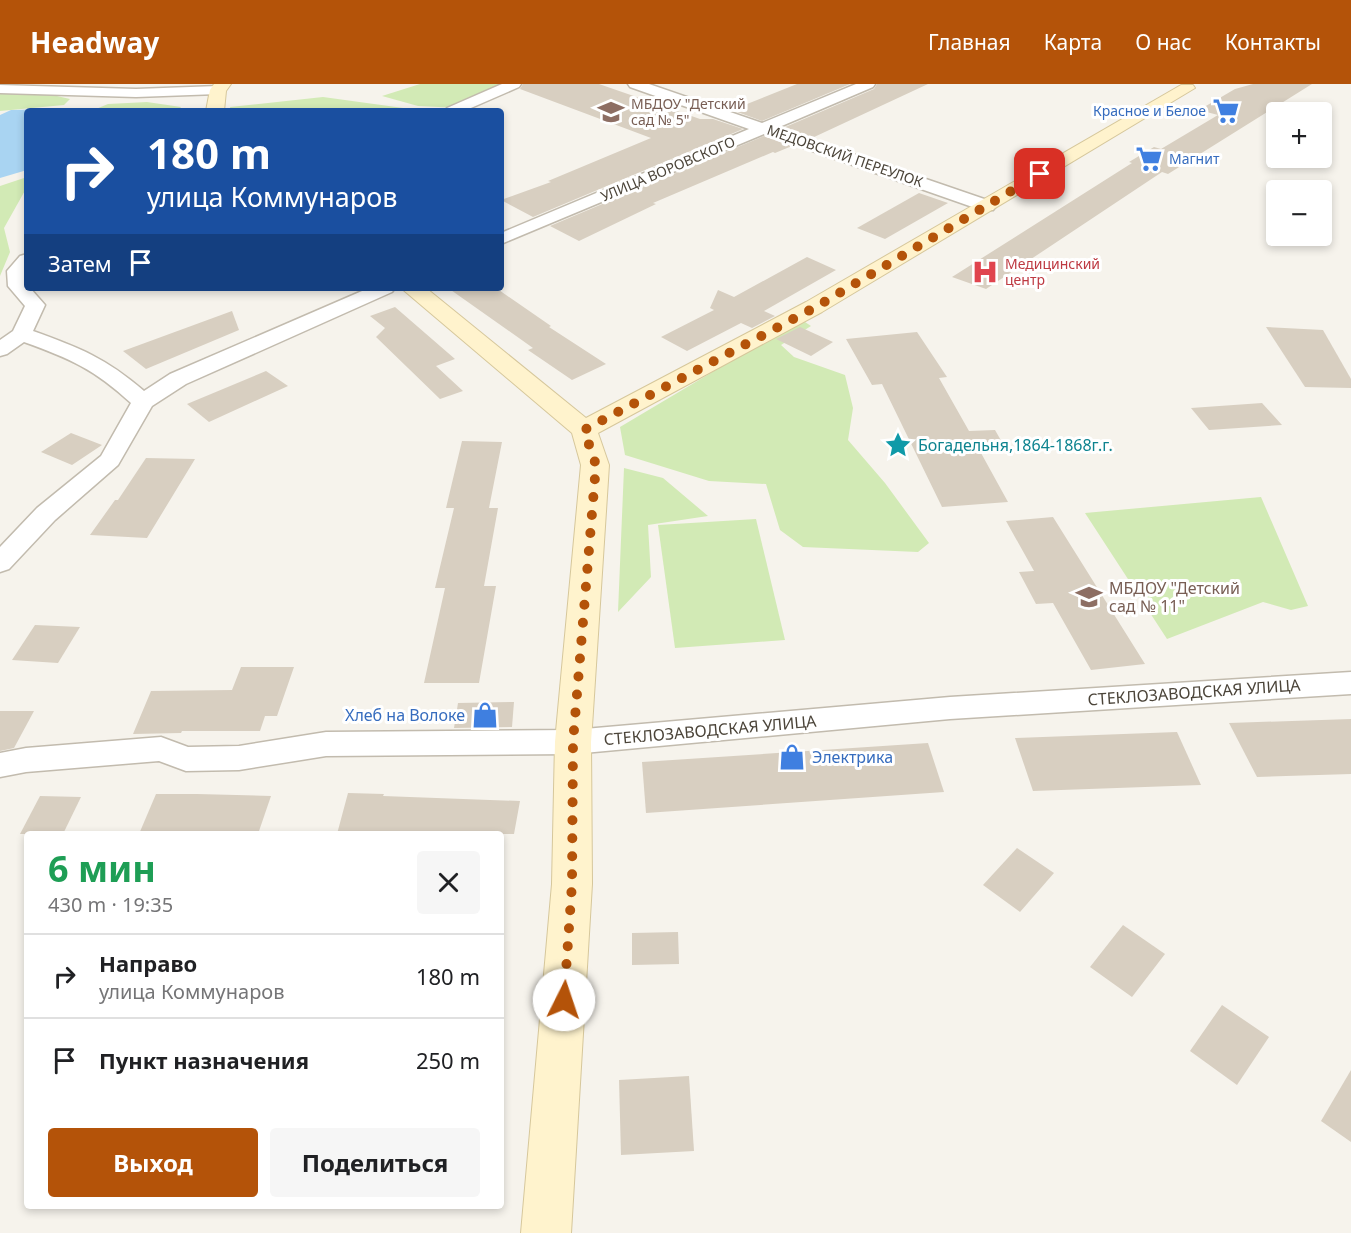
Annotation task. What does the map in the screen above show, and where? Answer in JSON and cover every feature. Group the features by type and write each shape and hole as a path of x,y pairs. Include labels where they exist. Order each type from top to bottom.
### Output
{"street":[{"path":"459,108 513,84"},
{"name":"МЕДОВСКИЙ ПЕРЕУЛОК","path":"635,84 987,206"},
{"name":"УЛИЦА ВОРОВСКОГО","path":"504,238 868,84"},
{"path":"584,430 814,308 987,206 1184,85"},
{"path":"0,89 136,93 221,87 215,108"},
{"path":"0,350 22,334 35,304 18,286 16,271 24,263"},
{"path":"0,563 46,514 110,460 143,402 178,379 378,291"},
{"path":"416,291 584,430 596,465 573,742 572,884 546,1233"},
{"path":"22,334 78,354 114,376 143,402"},
{"name":"СТЕКЛОЗАВОДСКАЯ УЛИЦА","path":"0,765 26,760 161,749 186,759 239,758 326,744 573,742 950,708 1351,682"}],"green space":[{"path":"420,84 511,84 459,108 418,106 382,96"},
{"path":"0,92 44,93 70,99 64,105 0,111"},
{"path":"323,97 403,108 230,108"},
{"path":"147,102 181,107 98,108 108,104"},
{"path":"24,178 24,192 4,228 10,252 0,276 0,186"},
{"path":"802,320 811,326 781,345 794,357 845,375 853,408 848,440 885,483 929,543 918,552 803,547 780,530 766,484 709,481 625,455 620,427 736,358 737,346"},
{"path":"624,468 663,478 708,516 648,525 651,577 618,612"},
{"path":"1261,497 1308,606 1291,610 1263,602 1167,639 1085,513"},
{"path":"756,519 785,640 675,648 658,525"}],"water":[{"path":"11,110 24,110 24,171 0,178 0,115"}],"building":[{"path":"523,84 599,84 700,119 713,119 743,129 533,217 504,202 504,199 551,182 548,181 651,138 520,89"},
{"path":"797,84 850,84 762,121 732,110"},
{"path":"877,84 928,84 812,138 783,128 874,89"},
{"path":"1253,84 1312,84 1283,102 1266,102 1266,113 1168,174 1162,172 986,289 952,277 1132,163 1129,162 1154,147 1161,149 1218,115 1199,110 1235,89"},
{"path":"764,136 792,146 653,203 656,204 579,241 550,226"},
{"path":"919,193 948,203 885,239 857,228"},
{"path":"807,257 836,270 764,311 775,316 752,328 741,323 687,351 661,337 714,310 710,308 718,290 734,297"},
{"path":"452,291 500,291 551,326 549,327 606,364 572,380 528,350 533,348"},
{"path":"395,307 455,359 436,366 463,391 440,399 376,337 385,328 370,316"},
{"path":"232,311 239,330 146,369 123,351"},
{"path":"800,327 833,342 811,356 776,339"},
{"path":"1266,327 1323,330 1351,379 1351,388 1305,387"},
{"path":"917,332 947,377 939,378 969,431 995,430 1007,451 981,453 1008,502 942,507 882,384 872,385 846,339"},
{"path":"266,371 288,386 209,422 187,404"},
{"path":"1262,403 1282,425 1209,430 1191,408"},
{"path":"71,433 102,445 72,465 41,452"},
{"path":"462,441 502,442 489,508 498,508 484,586 496,586 479,683 424,683 445,588 435,588 454,508 446,508"},
{"path":"146,458 195,459 147,538 90,535 115,500 118,500"},
{"path":"1053,517 1145,664 1091,670 1053,603 1036,604 1019,572 1034,571 1006,521"},
{"path":"35,625 80,627 58,663 12,660"},
{"path":"241,667 294,667 277,716 265,716 260,731 182,731 181,733 133,734 151,691 232,690"},
{"name":"Хлеб на Волоке","path":"514,702 512,727 454,728 458,703"},
{"path":"0,711 34,711 14,748 0,751"},
{"path":"1351,719 1351,774 1257,777 1229,723"},
{"path":"1177,732 1201,785 1033,791 1015,738"},
{"path":"928,743 944,792 646,813 642,762"},
{"path":"348,793 520,801 514,834 504,834 504,831 338,831"},
{"path":"156,794 271,796 259,831 140,831"},
{"path":"40,796 81,797 64,831 24,831 24,834 20,834"},
{"path":"1017,848 1054,873 1020,912 983,885"},
{"path":"1123,925 1165,954 1132,997 1090,967"},
{"path":"678,932 679,964 632,965 632,933"},
{"path":"1222,1005 1269,1037 1237,1085 1190,1051"},
{"path":"1351,1070 1351,1142 1321,1121"},
{"path":"689,1076 694,1151 621,1155 619,1080"}],"place":[{"name":"Красное и Белое","path":"1226,111"},
{"name":"МБДОУ \"Детский сад № 5\"","path":"611,112"},
{"name":"Магнит","path":"1149,159"},
{"name":"Медицинский центр","path":"985,272"},
{"name":"Богадельня,1864-1868г.г.","path":"898,445"},
{"name":"МБДОУ \"Детский сад № 11\"","path":"1089,597"},
{"name":"Хлеб на Волоке","path":"485,715"},
{"name":"Электрика","path":"792,757"}],"route":[{"path":"564,1000 572,884 573,742 596,465 584,430 814,308 1040,174"}]}
